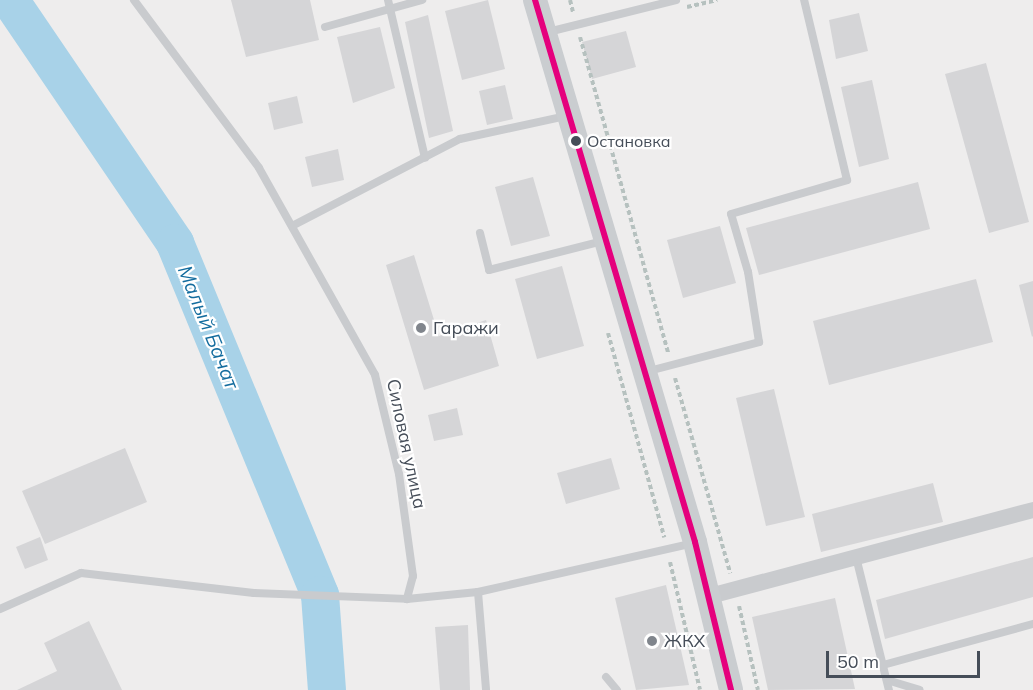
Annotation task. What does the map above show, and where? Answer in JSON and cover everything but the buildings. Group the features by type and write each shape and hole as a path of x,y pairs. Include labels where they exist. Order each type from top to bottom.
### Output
{"street":[{"path":"535,0 710,596 726,689"},
{"path":"710,596 1033,510"}],"lane":[{"name":"Силовая улица","path":"134,0 260,168 375,375 400,485 413,576 407,599"},
{"path":"325,27 389,4 422,0"},
{"path":"543,33 676,0"},
{"path":"645,372 759,342 748,272 731,214 847,180 804,0"},
{"path":"389,4 425,158"},
{"path":"292,226 460,140 570,116"},
{"path":"480,233 489,270 606,240"},
{"path":"0,609 81,573 254,593 407,599 478,592 695,542"},
{"path":"856,557 889,690"},
{"path":"478,592 486,690"},
{"path":"883,665 1033,624"},
{"path":"606,677 617,690"},
{"path":"887,680 919,690"}],"path":[{"path":"570,0 735,589 758,690"},
{"path":"667,549 700,690"}],"waterway":[{"name":"Малый Бачат","path":"10,0 175,243 320,595 327,690"}],"transit line":[{"path":"535,0 695,542 731,690"}],"place":[{"name":"Остановка","path":"576,141"},
{"name":"Гаражи","path":"421,328"},
{"name":"ЖКХ","path":"652,641"}]}
